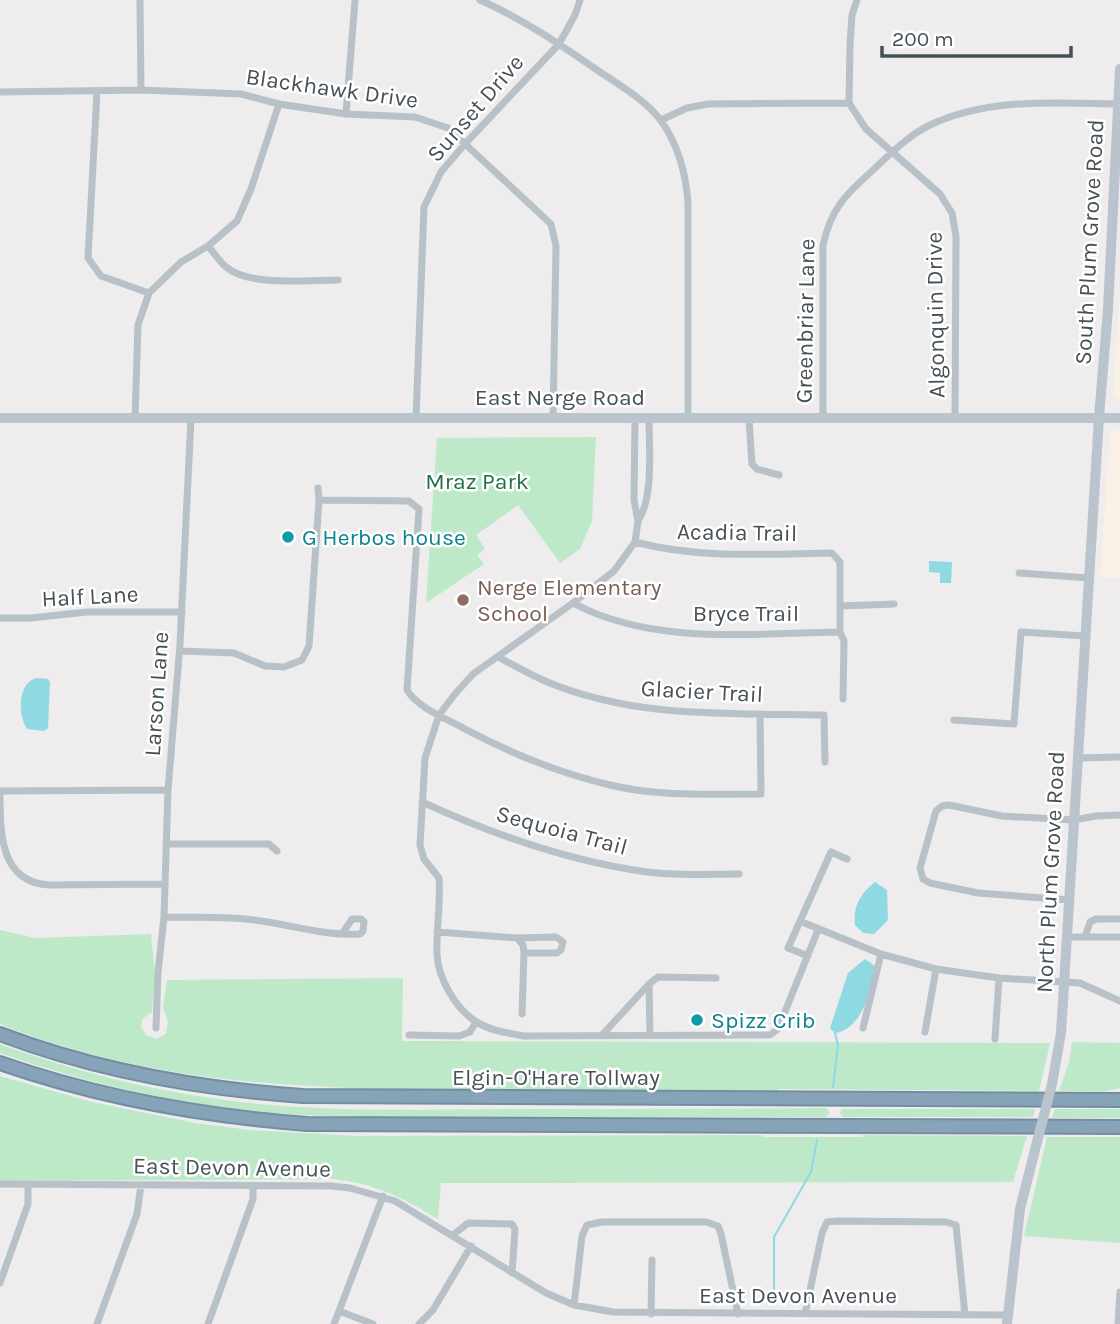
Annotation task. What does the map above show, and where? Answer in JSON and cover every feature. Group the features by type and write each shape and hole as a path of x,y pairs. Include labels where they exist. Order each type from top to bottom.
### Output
{"highway":[{"name":"Elgin-O'Hare Tollway","path":"0,1034 79,1059 156,1077 232,1090 303,1096 1120,1100"},
{"path":"0,1063 97,1093 167,1108 241,1119 307,1124 1120,1127"}],"street":[{"path":"140,0 141,90"},
{"path":"346,114 355,0"},
{"path":"480,0 512,13 635,96 661,120 677,149 687,180 688,419"},
{"name":"Sunset Drive","path":"416,418 424,207 441,173 464,145 559,44 576,15 580,0"},
{"path":"661,120 687,108 708,104 849,103 852,15 857,0"},
{"name":"South Plum Grove Road","path":"1099,417 1108,309 1120,69"},
{"name":"Blackhawk Drive","path":"0,92 141,90 241,94 279,104 346,114 415,117 448,128 537,208 551,224 556,246 553,418"},
{"path":"97,92 88,258 101,276 149,293"},
{"name":"Algonquin Drive","path":"849,103 866,129 940,194 952,213 956,237 955,419"},
{"path":"135,418 138,326 149,293 181,262 208,246 237,221 251,189 279,104"},
{"name":"Greenbriar Lane","path":"823,419 823,245 828,222 847,194 892,153 928,126 969,109 1010,104 1119,104"},
{"path":"208,246 225,267 256,278 338,279"},
{"name":"North Plum Grove Road","path":"1008,1320 1020,1209 1052,1084 1061,1033 1099,417"},
{"name":"East Nerge Road","path":"0,418 1120,418"},
{"name":"Larson Lane","path":"156,1028 169,790 180,651 191,418"},
{"path":"635,418 634,500 638,521 635,542 614,571 464,683 439,715 425,758 420,849 439,881 437,958 442,976 456,1002 477,1022 496,1030 524,1036 770,1035 778,1029 818,930"},
{"path":"638,521 642,515 648,482 649,418"},
{"path":"749,419 752,464 757,469 779,475"},
{"path":"180,651 234,653 265,666 284,667 302,660 309,646 318,488"},
{"path":"319,500 409,502 419,509 407,690 411,696 439,715 530,761 612,786 683,794 761,794 760,714"},
{"name":"Acadia Trail","path":"635,542 660,549 695,553 832,553 841,562 841,606"},
{"path":"1019,573 1089,578"},
{"name":"Bryce Trail","path":"573,603 612,619 677,632 840,632"},
{"path":"843,699 844,640 840,632 841,606 894,604"},
{"name":"Half Lane","path":"0,618 31,618 87,612 182,612"},
{"path":"954,720 1014,724 1021,632 1086,636"},
{"name":"Glacier Trail","path":"498,657 545,681 613,702 667,712 824,715 825,762"},
{"path":"1078,758 1120,757"},
{"path":"164,884 49,885 21,878 10,869 1,852 0,791 169,790"},
{"name":"Sequoia Trail","path":"422,802 476,826 569,857 649,873 739,874"},
{"path":"1069,900 978,893 930,883 923,879 920,868 936,811 949,805 1002,816 1074,820 1120,815"},
{"path":"166,844 269,844 277,851"},
{"path":"808,956 788,948 802,922 831,852 846,859"},
{"path":"164,917 234,918 342,934"},
{"path":"1085,937 1090,922 1096,919 1120,919"},
{"path":"802,922 881,954 936,969 999,978 1080,983 1120,1000"},
{"path":"437,932 517,938 556,937 563,942 561,950 556,953 524,953"},
{"path":"1067,937 1120,937"},
{"path":"517,938 523,945 524,953 522,1014"},
{"path":"863,1028 881,954"},
{"path":"925,1032 936,969"},
{"path":"602,1035 658,977 716,978"},
{"path":"995,1040 999,978"},
{"path":"649,984 650,1035"},
{"path":"410,1035 459,1036 470,1032 477,1022"},
{"name":"East Devon Avenue","path":"0,1184 331,1185 383,1196 453,1235 512,1273 574,1305 613,1312 965,1315 1008,1320"},
{"path":"0,1283 28,1204 28,1184"},
{"path":"97,1324 139,1206 141,1185"},
{"path":"208,1324 253,1199 253,1186"},
{"path":"334,1324 383,1196"},
{"path":"804,1314 822,1233 827,1222 838,1221 946,1222 956,1225 965,1315"},
{"path":"574,1305 582,1237 587,1225 602,1222 706,1222 718,1226 721,1234 738,1314"},
{"path":"453,1235 468,1223 512,1224 515,1229 512,1273"},
{"path":"419,1324 433,1310 471,1246"},
{"path":"652,1260 652,1314"},
{"path":"1118,1324 1120,1292"},
{"path":"339,1311 373,1324"}],"shaded area":[{"path":"1120,286 1120,402 1113,395"},
{"path":"1110,431 1120,431 1120,578 1100,578"}],"green space":[{"name":"Mraz Park","path":"596,437 592,521 580,549 560,563 518,505 476,535 485,549 477,555 484,564 426,603 437,438"},
{"path":"0,930 35,938 151,934 155,974 152,1012 142,1019 141,1027 146,1035 156,1039 166,1034 168,1021 163,1008 167,980 403,978 402,1041 1050,1043 1039,1091 419,1089 237,1080 117,1061 58,1045 0,1024"},
{"path":"1072,1042 1120,1043 1120,1088 1104,1091 1059,1091 1069,1062"},
{"path":"0,1044 70,1067 140,1085 212,1098 284,1106 398,1110 826,1108 830,1113 826,1117 342,1117 285,1114 212,1106 105,1085 0,1053"},
{"path":"0,1076 92,1102 195,1123 250,1130 359,1136 1027,1136 1013,1182 441,1183 438,1219 388,1193 362,1184 333,1179 0,1181"},
{"path":"842,1109 1035,1109 1033,1117 843,1117 840,1113"},
{"path":"1055,1109 1120,1109 1120,1118 1052,1118"},
{"path":"1047,1137 1120,1137 1120,1243 1024,1236"}],"water":[{"path":"929,561 952,562 951,583 940,583 940,573 929,572"},
{"path":"36,678 48,679 50,682 48,728 44,731 27,729 22,716 22,693 30,681"},
{"path":"875,882 887,890 888,920 874,934 863,933 855,925 856,906 865,891"},
{"path":"865,959 875,966 872,986 864,1007 852,1024 835,1033 830,1028 848,973"}],"waterway":[{"path":"833,1087 838,1045 835,1033"},
{"path":"774,1300 774,1237 811,1172 817,1140"}],"place":[{"name":"G Herbos house","path":"288,537"},
{"name":"Nerge Elementary School","path":"463,600"},
{"name":"Spizz Crib","path":"697,1020"}]}
